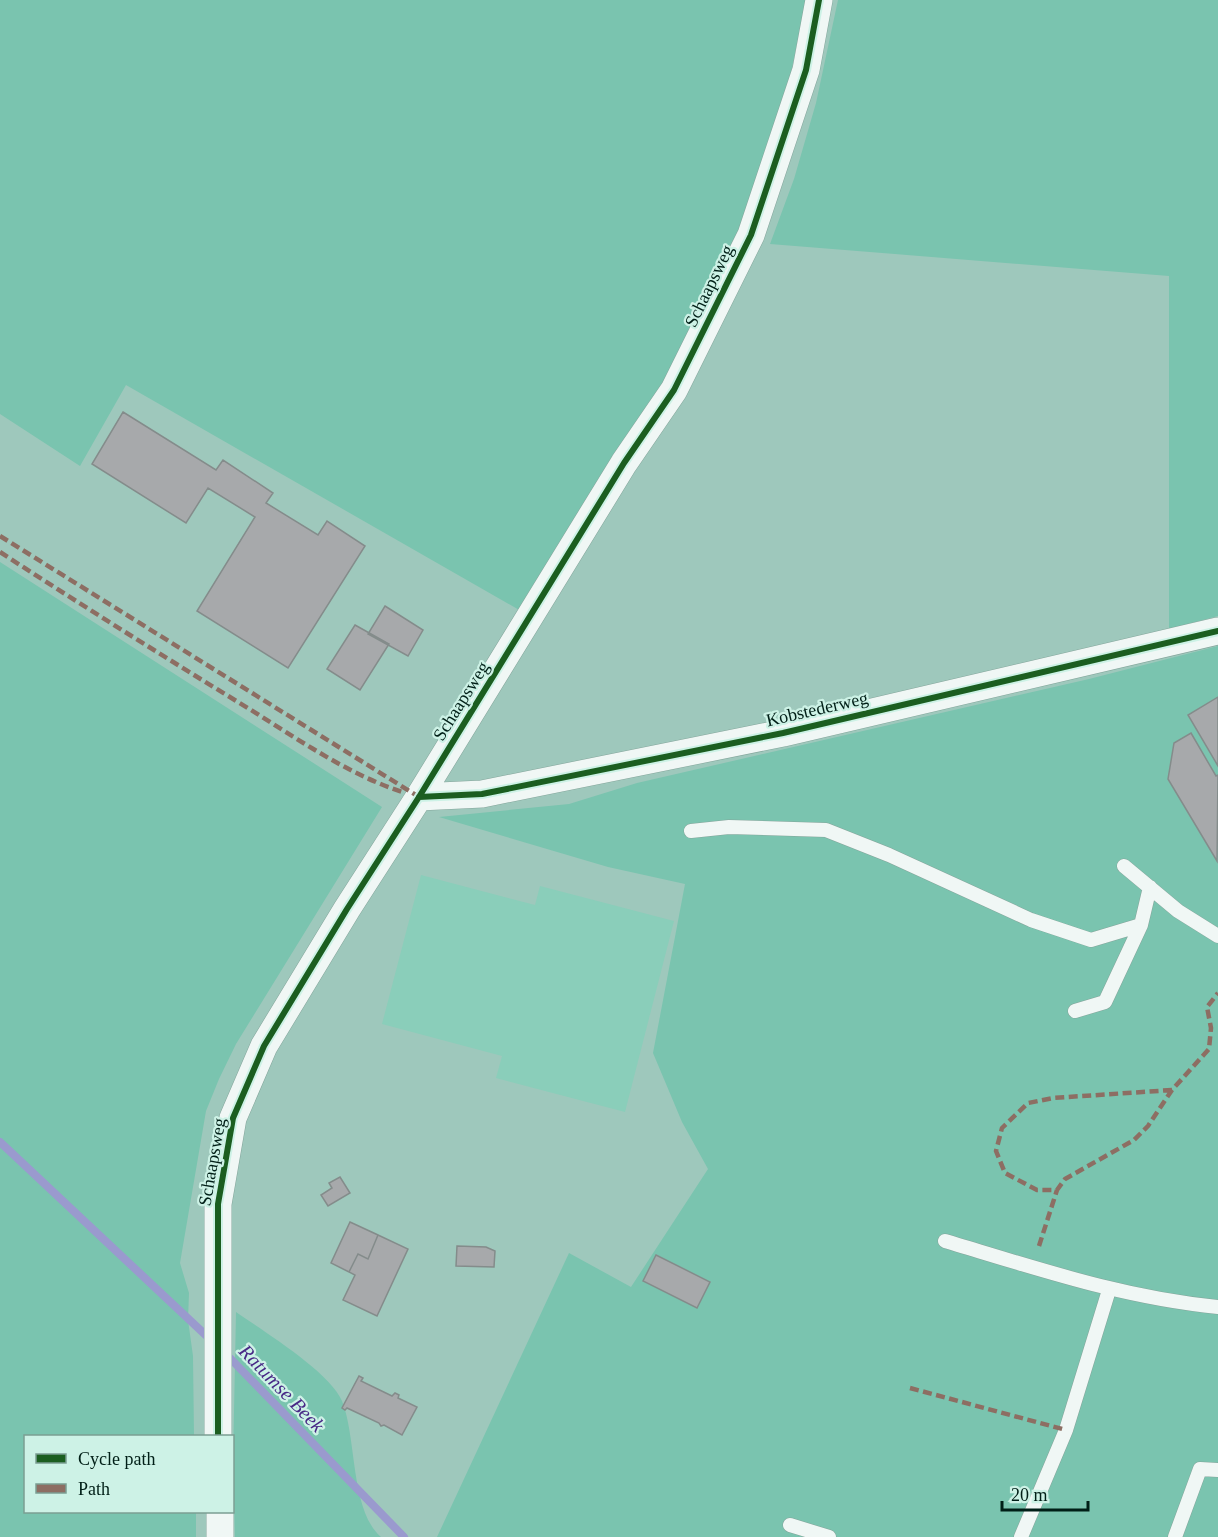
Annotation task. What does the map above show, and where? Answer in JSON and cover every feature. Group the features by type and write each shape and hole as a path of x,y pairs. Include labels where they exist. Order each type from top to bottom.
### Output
{"street":[{"name":"Schaapsweg","path":"218,1435 216,1324 218,1204 233,1118 264,1046 341,918 419,797 624,463 674,390 751,235 806,70 819,0"},
{"name":"Kobstederweg","path":"419,797 482,794 783,733 1218,631"},
{"path":"219,1513 220,1537"}],"lane":[{"path":"691,831 729,827 826,830 889,855 1031,920 1091,940 1141,925"},
{"path":"1124,866 1178,911 1218,936"},
{"path":"1075,1011 1105,1002 1141,925 1150,887"},
{"path":"945,1241 1109,1290 1218,1307"},
{"path":"1021,1537 1066,1430 1109,1290"},
{"path":"1175,1537 1200,1469 1218,1470"},
{"path":"790,1525 829,1537"}],"shaded area":[{"path":"0,0 806,0 789,82 746,214 679,356 521,611 126,385 80,466 0,414"},
{"path":"838,0 1218,0 1218,616 1169,629 1169,276 770,244 794,179 816,103"},
{"path":"0,562 382,807 236,1044 206,1111 180,1263 189,1293 188,1320 193,1356 194,1435 24,1435 24,1513 196,1513 196,1537 0,1537"},
{"path":"1218,646 1218,1537 437,1537 569,1253 631,1287 708,1169 682,1122 653,1053 685,884 608,867 439,817 569,804 637,783 1089,679"},
{"path":"421,875 535,905 540,886 674,921 625,1112 496,1078 502,1056 382,1024"},
{"path":"236,1312 295,1353 335,1390 347,1416 364,1510 371,1525 381,1537 235,1537 234,1435"}],"building":[{"path":"123,412 216,470 223,460 273,493 266,503 318,535 327,521 365,546 288,668 197,611 255,517 208,488 186,523 92,464"},
{"path":"385,606 423,630 408,656 368,634"},
{"path":"355,625 389,644 360,690 327,669"},
{"path":"1218,697 1218,766 1188,715"},
{"path":"1191,733 1216,776 1218,775 1217,861 1168,779 1174,743"},
{"path":"340,1177 350,1193 328,1206 321,1195 332,1188 329,1183"},
{"path":"350,1222 378,1235 368,1259 358,1254 349,1272 331,1263"},
{"path":"378,1235 408,1249 377,1316 343,1300 355,1275 349,1272 358,1254 368,1259"},
{"path":"457,1246 486,1247 495,1251 494,1267 456,1266"},
{"path":"656,1255 710,1282 697,1308 643,1281"},
{"path":"359,1376 363,1378 361,1381 392,1396 395,1393 399,1395 398,1398 417,1407 402,1435 347,1408 345,1410 342,1408"}],"waterway":[{"name":"Ratumse Beek","path":"0,1142 212,1341"},
{"name":"Ratumse Beek","path":"224,1352 404,1537"}],"marked path":[{"path":"0,536 419,797"},
{"path":"0,552 324,756 362,776 402,792"},
{"path":"1172,1090 1053,1098 1028,1103 1002,1128 996,1151 1005,1173 1037,1190 1057,1190 1065,1179 1134,1140 1148,1126 1172,1090 1209,1049 1211,1028 1207,1007 1218,993"},
{"path":"1039,1246 1057,1190"},
{"path":"910,1388 1066,1430"}],"cycle path":[{"path":"218,1435 218,1204 233,1118 264,1046 624,463 674,390 751,235 806,70 819,0"},
{"path":"419,797 482,794 783,733 1218,631"}]}
